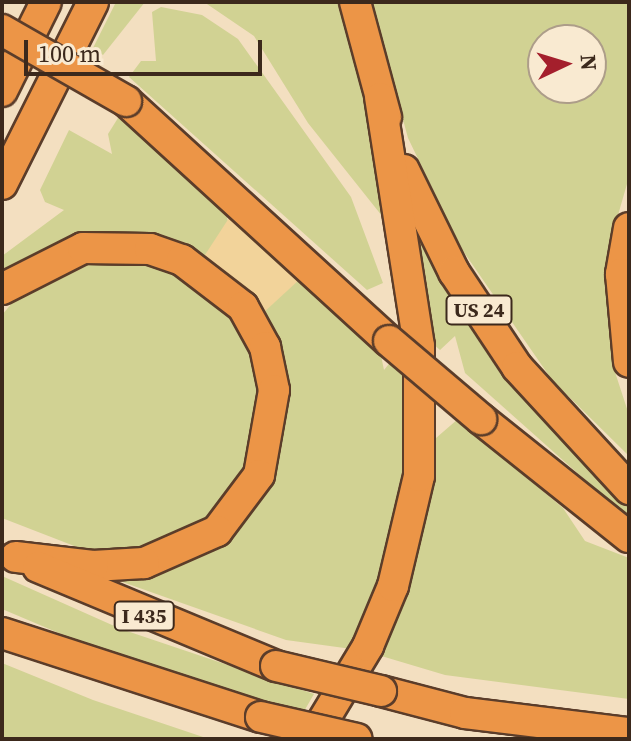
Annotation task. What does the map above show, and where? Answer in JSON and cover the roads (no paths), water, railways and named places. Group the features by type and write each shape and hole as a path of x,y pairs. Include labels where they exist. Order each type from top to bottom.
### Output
{"highway":[{"path":"2,91 46,2"},
{"path":"2,184 93,2"},
{"name":"US 24","path":"355,2 400,162 454,272 550,409 629,489"},
{"path":"2,30 126,101 389,341 629,537"},
{"path":"312,739 368,646 393,586 419,476 419,346 380,98"},
{"path":"629,228 621,274 629,362"},
{"path":"2,289 83,248 150,249 182,260 243,307 265,347 274,390 259,475 217,531 144,563 9,553"},
{"name":"I 435","path":"9,553 276,666 465,713 629,733"},
{"path":"2,633 261,717 357,739"}]}
